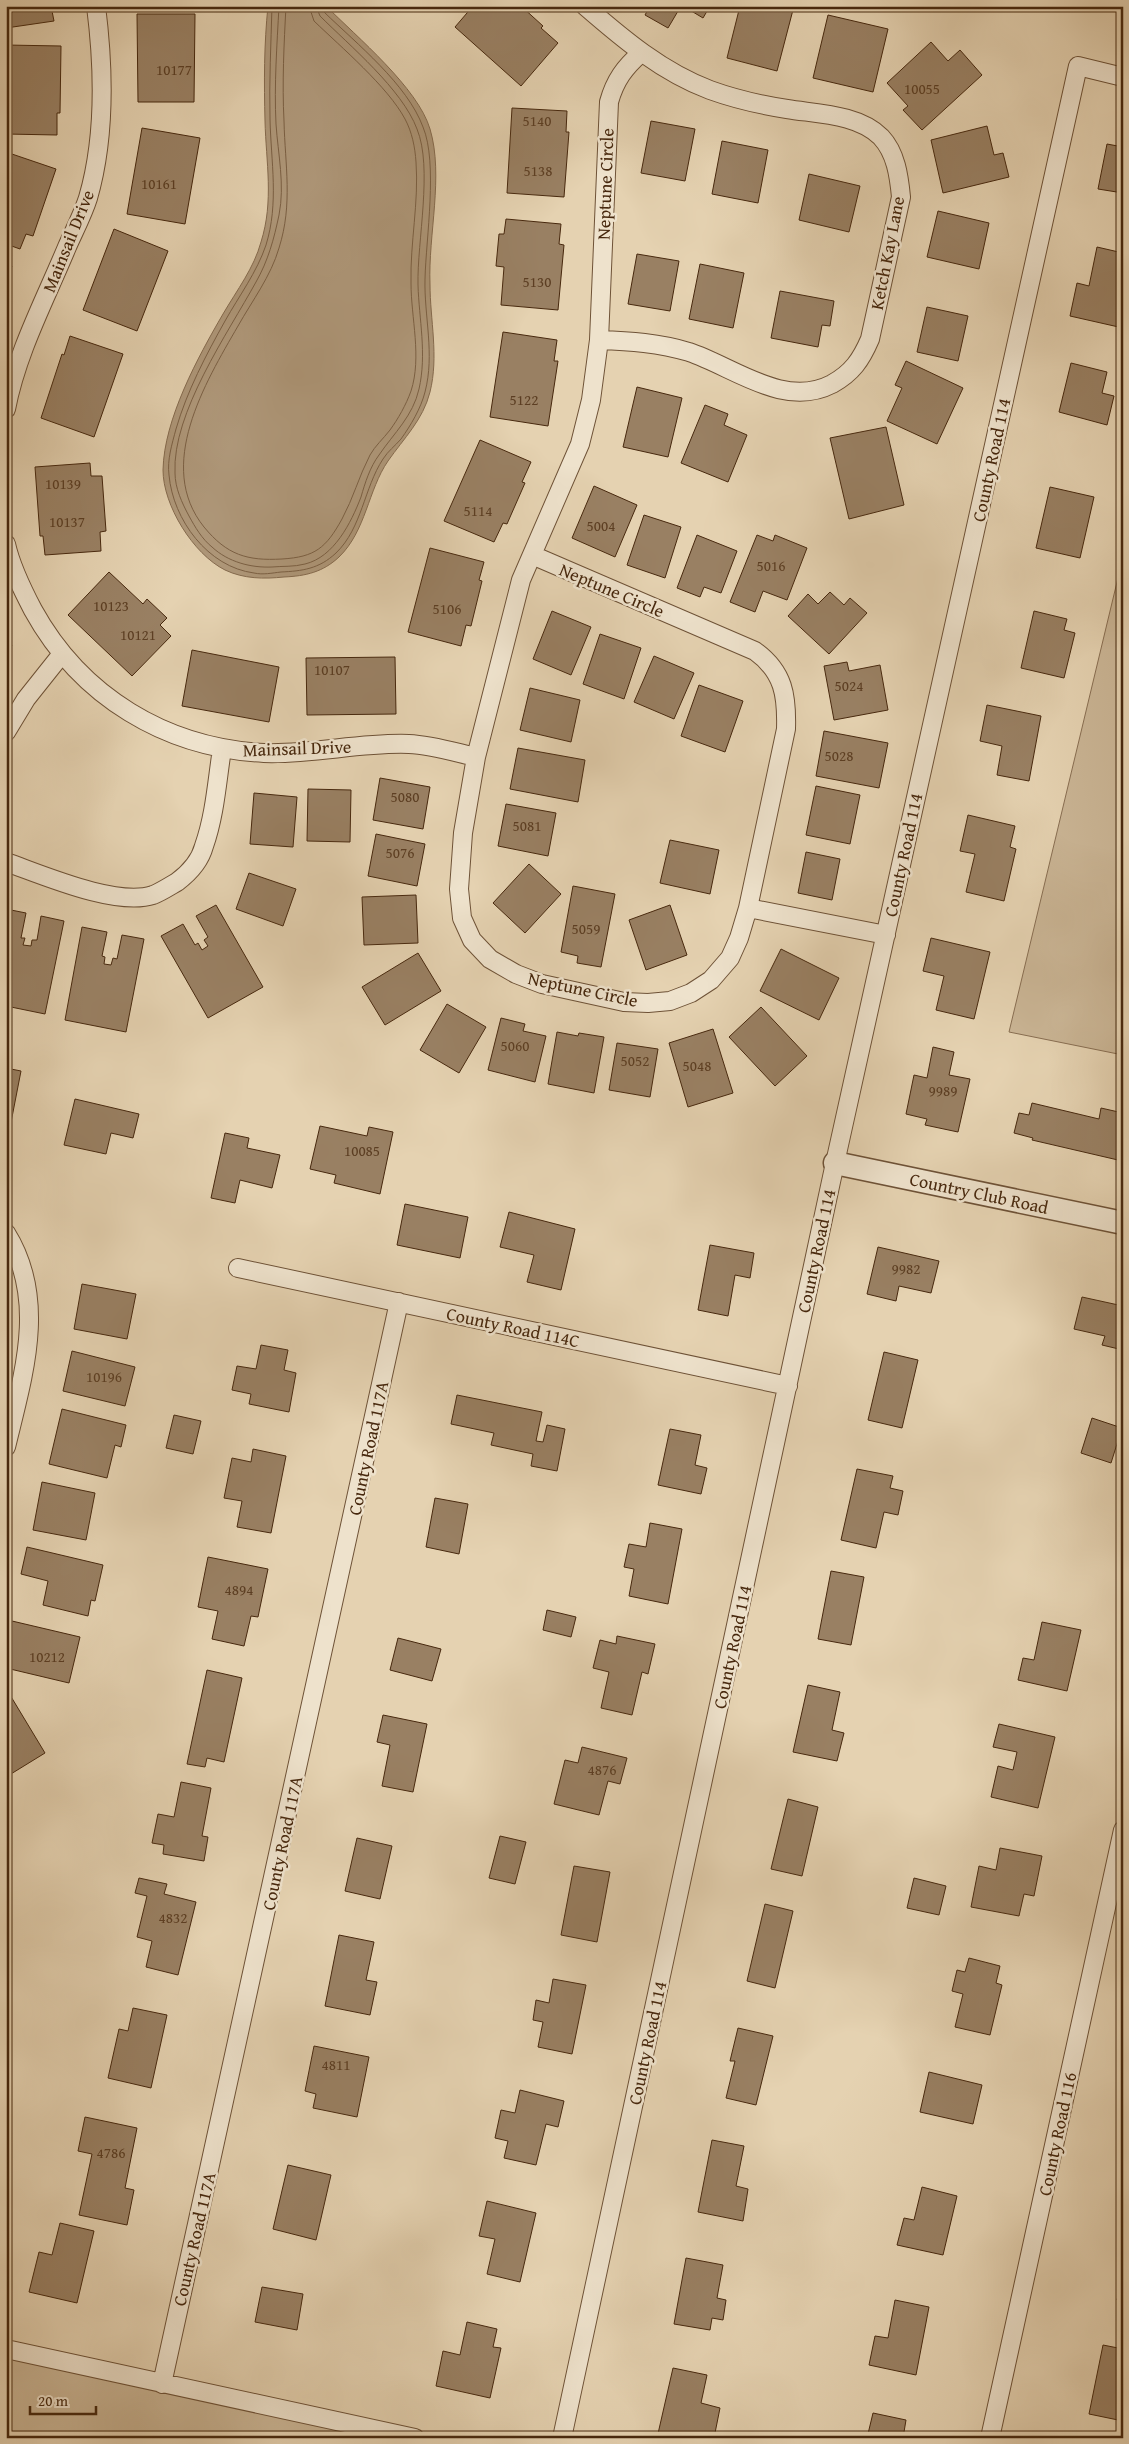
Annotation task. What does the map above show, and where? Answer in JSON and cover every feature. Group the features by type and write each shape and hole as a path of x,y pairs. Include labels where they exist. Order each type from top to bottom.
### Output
{"street":[{"name":"Mainsail Drive","path":"6,409 11,384 23,350 88,199 95,169 100,135 102,84 96,6"},
{"name":"Ketch Kay Lane","path":"585,6 641,52 672,72 709,90 743,100 840,117 862,124 880,137 892,155 899,173 901,197 870,339 862,358 847,376 823,389 803,393 779,390 692,353 664,344 599,340"},
{"name":"Neptune Circle","path":"532,555 755,651 769,661 781,680 786,703 786,729 748,908 730,958 711,980 691,993 670,1001 648,1003 624,1002 542,984 516,974 490,959 472,940 462,918 459,889 463,833 476,757 522,580 532,555 580,444 591,400 599,340 609,102 613,86 624,68 641,52"},
{"name":"County Road 114","path":"562,2438 835,1163 1078,66 1123,77"},
{"name":"Mainsail Drive","path":"6,544 19,585 61,654 107,697 139,718 166,732 222,749 266,753 409,744 476,757"},
{"path":"6,732 26,699 61,654"},
{"path":"6,862 72,885 132,898 153,895 169,887 183,877 196,863 204,847 222,749"},
{"path":"748,908 886,935"},
{"name":"Country Club Road","path":"835,1163 1123,1224"},
{"path":"6,1233 25,1273 29,1304 29,1348 6,1447"},
{"name":"County Road 114C","path":"238,1268 788,1386"},
{"name":"County Road 117A","path":"162,2384 285,1832 399,1302"},
{"name":"County Road 116","path":"990,2438 1123,1830"},
{"path":"6,2349 414,2438"}],"shaded area":[{"path":"1123,557 1123,1055 1009,1032"},
{"path":"6,2356 381,2438 6,2438"}],"water":[{"path":"268,6 326,6 400,80 423,113 430,129 436,166 436,186 430,265 434,365 427,402 418,420 381,472 361,523 348,547 339,557 320,570 307,574 262,578 247,577 225,570 213,563 191,541 174,513 168,498 163,470 169,430 184,389 213,331 250,270 258,252 265,227 268,182 264,78"}],"building":[{"path":"6,6 51,6 54,21 6,28"},
{"path":"473,6 521,6 558,43 521,86 455,27"},
{"path":"650,6 681,6 668,28 645,15"},
{"path":"683,6 710,6 703,18"},
{"path":"740,6 794,6 777,71 727,58"},
{"path":"137,14 195,14 194,102 138,102"},
{"path":"828,15 888,29 873,92 813,78"},
{"path":"931,42 948,61 960,50 982,75 922,130 903,110 908,106 887,83"},
{"path":"6,45 61,46 60,113 57,113 57,135 6,134"},
{"path":"512,108 567,111 566,132 569,132 564,197 507,193"},
{"path":"651,121 695,129 685,181 641,173"},
{"path":"987,126 994,155 1003,153 1009,177 943,193 931,140"},
{"path":"142,128 200,138 185,224 127,214"},
{"path":"722,141 768,150 758,203 712,194"},
{"path":"1107,144 1123,147 1123,193 1098,189"},
{"path":"6,152 56,169 33,236 26,234 20,249 6,244"},
{"path":"809,174 860,186 849,232 799,220"},
{"path":"938,211 989,223 979,269 927,257"},
{"path":"506,219 561,224 559,244 564,245 558,310 501,305 504,267 496,266 499,234 504,234"},
{"path":"114,229 168,251 137,331 83,310"},
{"path":"1097,247 1123,253 1123,328 1070,316 1077,283 1089,286"},
{"path":"637,254 679,261 670,311 628,304"},
{"path":"6,263 12,266 6,280"},
{"path":"700,264 744,273 733,328 689,319"},
{"path":"780,291 834,301 830,326 822,325 818,347 771,338"},
{"path":"927,307 968,316 958,361 917,352"},
{"path":"503,332 557,340 554,361 558,361 548,426 490,417"},
{"path":"70,336 123,354 94,437 41,418 62,354 64,355"},
{"path":"906,361 963,388 937,444 887,421 902,388 895,385"},
{"path":"1071,363 1107,372 1102,393 1114,396 1107,425 1059,412"},
{"path":"637,387 682,398 668,457 623,447"},
{"path":"705,405 728,414 724,425 747,435 728,482 681,463"},
{"path":"886,427 904,505 849,519 830,438"},
{"path":"480,440 531,462 522,482 525,483 507,524 503,523 494,542 444,521"},
{"path":"90,463 91,476 102,476 106,531 100,532 101,551 45,555 43,536 40,536 35,467"},
{"path":"594,486 637,505 615,557 572,538"},
{"path":"1050,487 1094,497 1080,558 1036,548"},
{"path":"644,515 681,527 665,578 627,565"},
{"path":"697,535 737,551 721,593 704,587 700,597 677,588"},
{"path":"757,535 773,541 775,535 807,548 787,600 763,591 755,612 730,602"},
{"path":"430,548 484,562 479,580 482,581 471,626 466,625 461,646 408,632"},
{"path":"109,572 143,604 147,599 167,618 160,625 171,636 132,676 68,615"},
{"path":"830,592 844,605 850,598 867,613 829,654 788,616 808,594 818,604"},
{"path":"552,611 591,627 571,675 533,659"},
{"path":"1034,611 1067,619 1064,630 1075,633 1064,678 1021,668"},
{"path":"600,634 641,648 624,699 583,684"},
{"path":"6,641 12,645 6,655"},
{"path":"192,650 279,667 269,722 182,706"},
{"path":"654,656 694,673 674,719 634,702"},
{"path":"395,657 396,714 307,715 306,658"},
{"path":"847,662 849,671 880,665 888,710 834,720 824,666"},
{"path":"699,685 743,701 725,752 681,736"},
{"path":"530,688 580,700 571,742 520,730"},
{"path":"987,705 1041,716 1029,781 997,775 1002,746 980,741"},
{"path":"824,731 888,743 879,788 816,776"},
{"path":"518,748 585,760 578,802 510,789"},
{"path":"380,778 430,787 423,829 373,820"},
{"path":"816,786 860,795 850,844 806,835"},
{"path":"308,789 351,790 350,842 307,841"},
{"path":"254,793 297,797 293,847 250,844"},
{"path":"506,804 556,813 548,856 498,846"},
{"path":"968,815 1015,826 1010,847 1016,849 1004,901 966,892 975,854 960,851"},
{"path":"376,834 425,844 417,886 368,876"},
{"path":"670,840 719,850 710,894 660,883"},
{"path":"806,852 840,859 832,900 798,893"},
{"path":"529,864 561,894 525,933 493,903"},
{"path":"249,873 296,889 283,926 236,909"},
{"path":"573,886 615,894 601,967 577,963 578,956 561,952"},
{"path":"416,895 418,943 364,945 362,897"},
{"path":"216,905 263,987 208,1018 161,936 183,924 195,945 198,943 202,950 208,946 204,940 208,937 196,916"},
{"path":"670,905 687,955 646,970 629,920"},
{"path":"6,909 26,913 21,938 25,938 23,945 31,946 32,940 37,940 41,916 64,921 45,1014 6,1006"},
{"path":"82,927 107,932 102,956 105,957 104,964 111,965 113,958 117,959 122,935 144,939 126,1032 65,1020"},
{"path":"931,938 990,952 974,1019 936,1010 944,976 923,971"},
{"path":"781,949 839,978 819,1020 760,991"},
{"path":"418,953 441,991 385,1025 362,987"},
{"path":"447,1004 486,1027 459,1073 420,1050"},
{"path":"761,1007 807,1056 775,1086 729,1037"},
{"path":"501,1018 525,1024 523,1031 546,1036 535,1082 488,1070"},
{"path":"713,1029 733,1093 688,1107 669,1043"},
{"path":"557,1032 578,1036 579,1033 604,1037 594,1093 548,1084"},
{"path":"617,1043 658,1049 650,1097 609,1090"},
{"path":"933,1047 954,1052 949,1075 970,1079 958,1132 925,1125 927,1119 906,1114 914,1075 927,1078"},
{"path":"6,1068 21,1071 6,1148"},
{"path":"75,1099 139,1114 133,1138 111,1133 106,1154 64,1145"},
{"path":"1032,1103 1099,1119 1101,1108 1123,1113 1123,1140 1118,1160 1032,1140 1033,1138 1014,1133 1019,1113 1029,1115"},
{"path":"320,1126 367,1136 369,1127 393,1132 380,1194 334,1183 336,1175 310,1169"},
{"path":"225,1133 249,1138 247,1148 280,1155 272,1188 240,1180 235,1203 211,1198"},
{"path":"405,1204 468,1217 460,1258 397,1245"},
{"path":"509,1212 575,1229 561,1290 527,1282 534,1255 500,1247"},
{"path":"710,1245 754,1253 750,1278 735,1275 728,1316 698,1310"},
{"path":"878,1247 939,1261 931,1293 899,1286 896,1301 867,1294"},
{"path":"82,1284 136,1294 127,1339 74,1329"},
{"path":"1082,1297 1123,1306 1123,1350 1102,1345 1105,1336 1074,1329"},
{"path":"261,1345 288,1350 284,1370 296,1373 289,1412 249,1404 251,1394 232,1390 237,1366 256,1369"},
{"path":"72,1351 135,1367 125,1406 63,1391"},
{"path":"884,1352 918,1360 902,1428 868,1420"},
{"path":"457,1395 542,1412 536,1441 543,1442 547,1425 565,1429 557,1471 531,1466 533,1454 491,1445 494,1433 451,1424"},
{"path":"62,1409 126,1425 121,1447 115,1445 107,1478 49,1464"},
{"path":"174,1415 201,1421 193,1454 166,1448"},
{"path":"1092,1418 1122,1428 1111,1463 1081,1453"},
{"path":"670,1429 701,1435 695,1465 707,1468 701,1494 658,1485"},
{"path":"253,1449 286,1456 271,1533 237,1527 242,1501 224,1498 232,1458 251,1462"},
{"path":"857,1469 893,1476 890,1488 903,1491 898,1515 884,1512 876,1548 841,1540"},
{"path":"42,1482 95,1493 86,1540 33,1530"},
{"path":"435,1498 468,1504 459,1554 426,1547"},
{"path":"650,1523 682,1529 668,1604 629,1596 634,1569 624,1567 629,1544 646,1547"},
{"path":"27,1547 103,1565 95,1601 91,1600 88,1616 43,1605 48,1581 21,1574"},
{"path":"208,1557 268,1569 258,1617 251,1616 244,1646 212,1639 218,1611 198,1607"},
{"path":"831,1571 864,1577 851,1645 818,1639"},
{"path":"547,1610 576,1617 571,1637 543,1630"},
{"path":"12,1621 80,1637 69,1683 6,1668 6,1647"},
{"path":"1042,1622 1081,1630 1067,1691 1018,1680 1023,1658 1034,1660"},
{"path":"617,1636 655,1644 648,1674 642,1672 632,1715 601,1708 609,1672 593,1668 600,1640 616,1644"},
{"path":"398,1638 441,1649 432,1681 390,1670"},
{"path":"207,1670 242,1678 224,1762 207,1758 205,1767 187,1764"},
{"path":"808,1685 840,1692 832,1730 844,1733 837,1761 793,1752"},
{"path":"6,1691 45,1753 6,1777"},
{"path":"383,1715 427,1724 413,1792 382,1786 390,1745 377,1742"},
{"path":"999,1724 1055,1737 1038,1808 991,1797 998,1766 1013,1770 1017,1752 993,1747"},
{"path":"582,1747 627,1758 620,1784 608,1781 599,1815 554,1804 565,1760 578,1763"},
{"path":"181,1782 211,1788 202,1836 208,1837 204,1861 163,1854 164,1845 152,1843 158,1814 174,1817"},
{"path":"788,1799 818,1807 802,1876 771,1869"},
{"path":"500,1836 526,1842 515,1884 489,1878"},
{"path":"357,1838 392,1846 380,1899 345,1891"},
{"path":"1000,1848 1042,1856 1034,1896 1024,1894 1019,1916 971,1907 979,1866 996,1870"},
{"path":"574,1866 610,1872 597,1942 561,1935"},
{"path":"139,1878 167,1884 164,1894 196,1902 178,1975 146,1967 152,1941 137,1937 147,1896 135,1893"},
{"path":"914,1878 946,1886 939,1915 907,1908"},
{"path":"765,1904 793,1911 775,1988 747,1981"},
{"path":"339,1935 374,1942 366,1980 377,1982 370,2015 325,2006"},
{"path":"969,1958 1000,1966 996,1983 1002,1985 990,2035 955,2027 963,1994 952,1991 957,1970 965,1972"},
{"path":"553,1979 586,1985 572,2054 538,2047 543,2022 533,2020 536,2000 549,2003"},
{"path":"133,2008 167,2015 151,2088 108,2078 119,2029 128,2031"},
{"path":"738,2028 773,2036 756,2105 726,2098 735,2061 730,2061"},
{"path":"314,2046 369,2057 357,2117 313,2108 316,2094 305,2091"},
{"path":"929,2072 982,2085 973,2124 920,2112"},
{"path":"520,2090 564,2101 558,2127 546,2124 536,2165 504,2158 508,2141 495,2138 501,2110 515,2113"},
{"path":"85,2117 137,2128 125,2188 134,2190 127,2225 79,2215 92,2154 78,2151"},
{"path":"712,2140 744,2146 736,2186 748,2189 743,2221 698,2212"},
{"path":"288,2165 331,2175 316,2240 273,2229"},
{"path":"922,2187 957,2196 943,2255 897,2245 904,2218 914,2220"},
{"path":"487,2201 536,2213 520,2282 487,2274 495,2239 479,2236"},
{"path":"60,2223 94,2231 77,2303 29,2292 39,2252 52,2255"},
{"path":"686,2258 723,2265 717,2298 726,2300 723,2320 712,2318 710,2330 674,2324"},
{"path":"1123,2273 1123,2301 1117,2300"},
{"path":"262,2287 303,2294 297,2330 255,2322"},
{"path":"895,2300 929,2307 916,2375 869,2365 875,2336 888,2338"},
{"path":"467,2322 497,2329 493,2347 501,2348 490,2398 436,2386 443,2351 460,2355"},
{"path":"1103,2345 1123,2349 1123,2421 1089,2414"},
{"path":"673,2368 707,2375 701,2403 720,2408 714,2438 657,2438"},
{"path":"873,2413 906,2420 903,2438 867,2438"}]}
